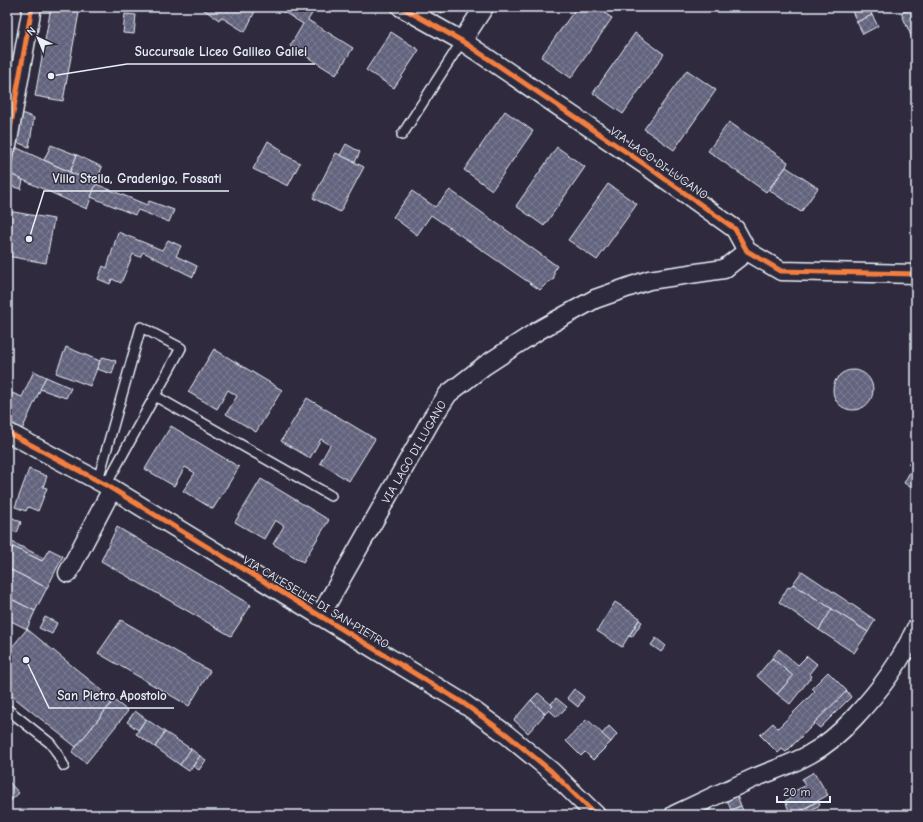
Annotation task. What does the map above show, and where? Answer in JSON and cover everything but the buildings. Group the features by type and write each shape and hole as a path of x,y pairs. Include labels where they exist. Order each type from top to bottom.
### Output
{"street":[{"path":"7,146 32,7"},
{"name":"VIA LAGO DI LUGANO","path":"320,616 427,426 448,394 484,366 539,330 594,300 649,280 724,269 747,251 735,228 644,164 462,41 401,7"},
{"path":"462,41 484,7"},
{"path":"747,251 781,271 916,274"},
{"name":"VIA CALESELLE DI SAN PIETRO","path":"7,432 105,485 463,704 506,734 551,771 596,815"},
{"path":"68,573 105,485"},
{"path":"674,815 811,754 830,741 866,706 886,681 898,663 916,628"}],"lane":[{"path":"402,135 462,41"},
{"path":"141,327 181,348 105,485 141,327"},
{"path":"155,396 331,496"},
{"path":"7,709 50,743 56,750 64,766"}],"cycle path":[{"path":"7,146 32,7"},
{"path":"401,7 462,41 644,164 735,229 747,251 781,271 916,274"},
{"path":"7,432 106,485 463,703 506,734 551,771 596,815"}],"place":[{"name":"Succursale Liceo Galileo Galiei","path":"51,76"},
{"name":"Villa Stella, Gradenigo, Fossati","path":"29,239"},
{"name":"San Pietro Apostolo","path":"26,660"}]}
